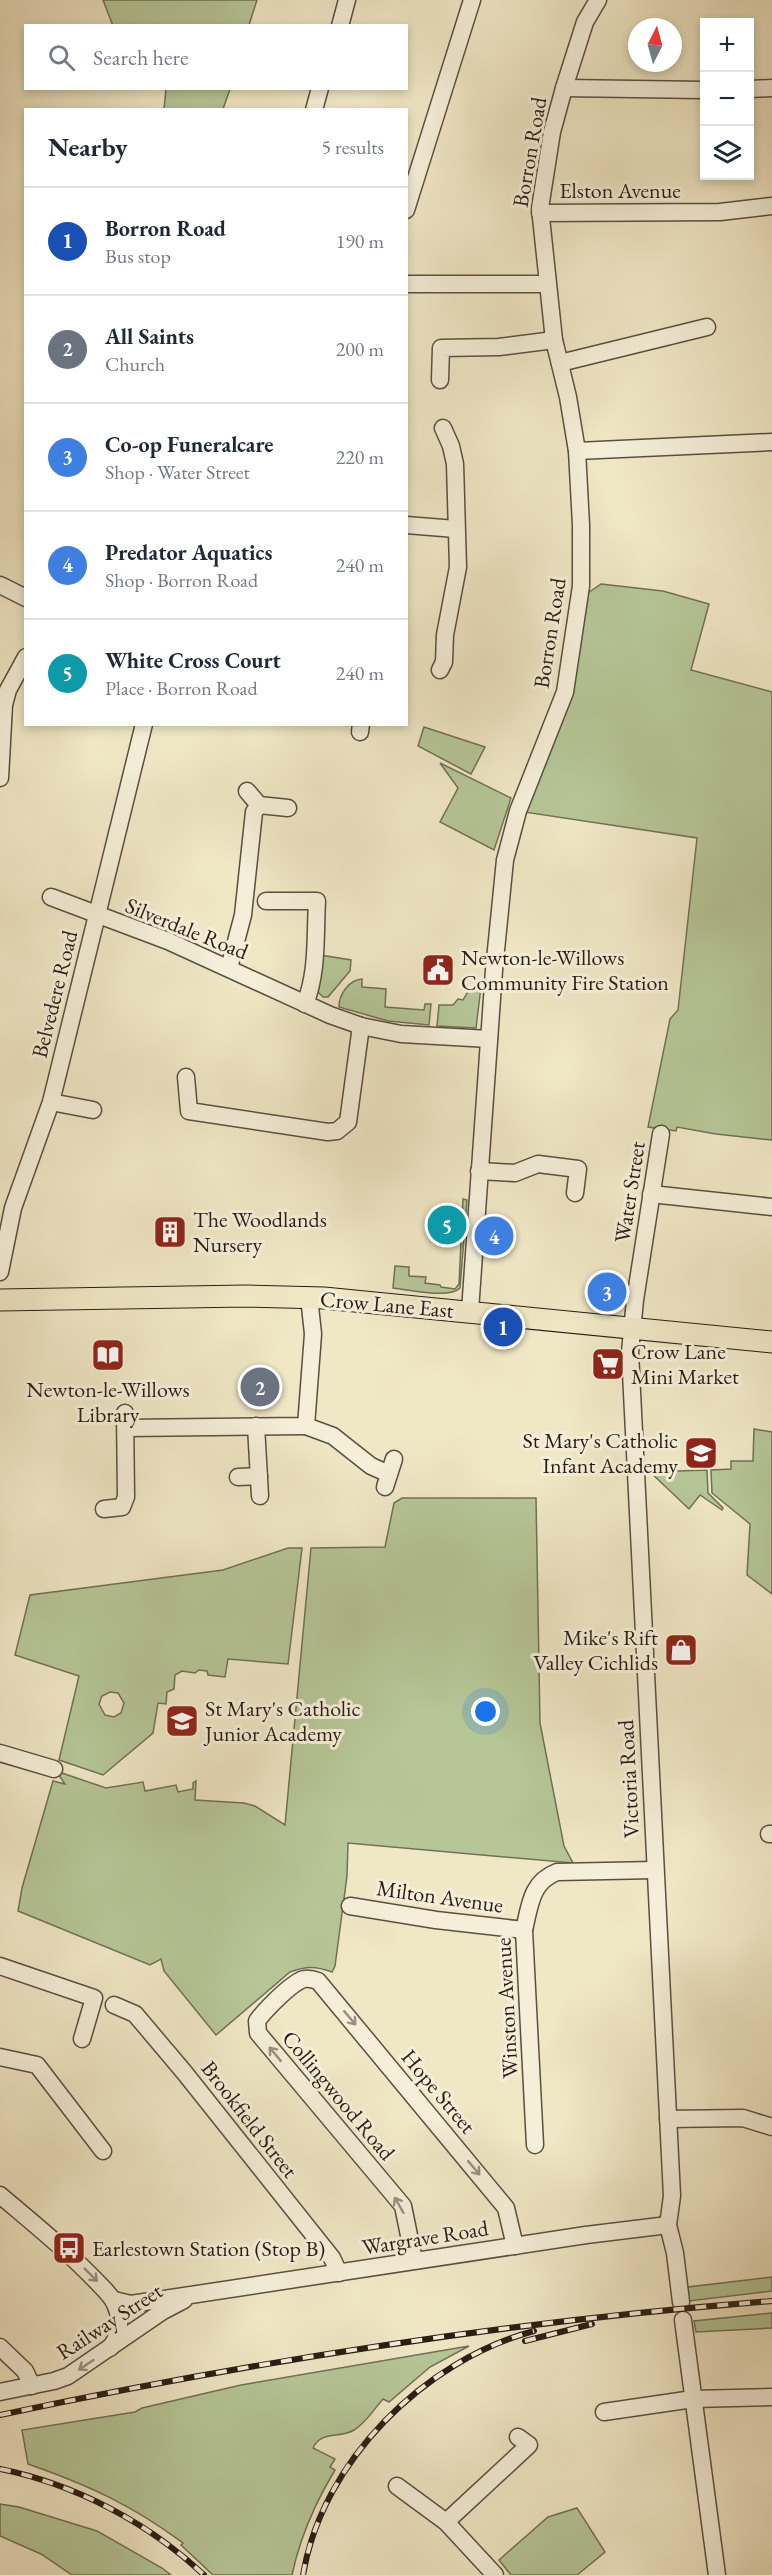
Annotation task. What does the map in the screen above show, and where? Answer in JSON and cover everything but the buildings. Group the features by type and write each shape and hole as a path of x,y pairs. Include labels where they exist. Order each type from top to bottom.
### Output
{"main road":[{"name":"Crow Lane East","path":"0,1300 309,1297 772,1342"}],"street":[{"path":"341,24 348,0"},
{"path":"408,204 472,0"},
{"name":"Borron Road","path":"470,1311 489,1039 505,860 518,811 565,692 574,646 582,574 577,451 554,340 540,213 543,183 564,88 585,22 598,0"},
{"path":"564,88 700,90"},
{"path":"754,89 772,88"},
{"path":"315,108 319,90"},
{"name":"Elston Avenue","path":"540,213 720,212 772,206"},
{"path":"408,284 547,284"},
{"path":"560,363 707,327"},
{"path":"440,380 434,348 499,347 554,340"},
{"path":"440,670 444,662 445,635 457,581 455,464 451,446 443,428"},
{"path":"577,451 772,442"},
{"path":"408,525 456,529"},
{"path":"0,585 23,591"},
{"path":"0,778 4,705 8,690 24,661"},
{"name":"Belvedere Road","path":"0,1272 13,1208 51,1102 144,726"},
{"path":"247,791 259,805 288,808"},
{"path":"229,968 243,915 254,812 259,805"},
{"name":"Silverdale Road","path":"51,897 168,941 305,1004 361,1026 401,1034 489,1039"},
{"path":"267,901 317,901 314,965 311,990 305,1004"},
{"path":"186,1077 188,1119 337,1131 348,1122 361,1026"},
{"path":"51,1102 93,1110"},
{"name":"Water Street","path":"631,1329 661,1134"},
{"path":"479,1171 514,1173 538,1164 585,1170 575,1193"},
{"path":"651,1194 772,1207"},
{"path":"306,1426 313,1334 309,1297"},
{"name":"Victoria Road","path":"631,1329 630,1352 672,2204 668,2225"},
{"path":"104,1509 122,1507 126,1497 125,1421 306,1426 333,1437 371,1466 390,1473"},
{"path":"256,1426 260,1496"},
{"path":"238,1477 259,1476"},
{"path":"0,1753 54,1768"},
{"name":"Winston Avenue","path":"535,2145 524,1930 531,1898 537,1884 546,1876 557,1872 655,1870"},
{"name":"Milton Avenue","path":"351,1906 436,1920 524,1930"},
{"name":"Brookfield Street","path":"0,1966 135,2014 332,2258 339,2273"},
{"name":"Hope Street","path":"309,1978 318,1981 507,2208 515,2246"},
{"name":"Collingwood Road","path":"309,1978 301,1980 264,2012 257,2021 258,2033 403,2206 414,2260"},
{"path":"82,2039 104,2002"},
{"path":"0,2057 37,2065 103,2151"},
{"path":"668,2119 743,2118 772,2127"},
{"path":"0,2195 90,2274 114,2300 119,2327 116,2340 110,2348"},
{"path":"668,2225 675,2253 681,2302"},
{"name":"Wargrave Road","path":"114,2300 131,2304 414,2260 668,2225"},
{"name":"Railway Street","path":"0,2392 68,2376 172,2306 207,2292"},
{"path":"683,2320 717,2575"},
{"path":"0,2347 25,2371 32,2386"},
{"path":"604,2412 693,2399 772,2397"},
{"path":"446,2522 530,2439"},
{"path":"397,2487 446,2522 495,2575"}],"green space":[{"path":"103,0 257,0 249,24 112,24"},
{"path":"166,90 230,90 223,108 164,108"},
{"path":"601,584 663,591 709,604 691,670 772,692 772,1140 677,1127 676,1131 648,1127 670,1019 678,1010 697,838 524,812 585,595"},
{"path":"424,727 485,747 471,774 418,746"},
{"path":"440,763 511,798 494,850 440,822 458,788"},
{"path":"320,955 351,960 350,971 328,997 323,997 316,990"},
{"path":"362,979 362,987 386,989 385,1007 424,1010 425,1004 431,1004 429,1025 388,1021 339,1007 346,989 353,982"},
{"path":"481,987 476,1028 437,1026 439,1005 453,1005 458,999 463,1000 467,993"},
{"path":"463,1199 467,1200 460,1288 447,1293 438,1293 393,1288 395,1266 409,1267 409,1276 426,1277 425,1283 455,1289 459,1284"},
{"path":"754,1429 772,1432 772,1594 747,1575 750,1524 712,1493 711,1470 731,1469 731,1461 753,1461"},
{"path":"707,1470 708,1493 723,1508 722,1510 700,1495 689,1509 650,1472"},
{"path":"402,1498 536,1498 540,1723 564,1846 573,1863 348,1843 347,1876 335,1966 332,1972 311,1968 290,1972 216,2035 164,1971 161,1959 150,1965 18,1911 22,1888 53,1781 65,1784 56,1771 106,1788 143,1782 145,1791 176,1785 178,1792 193,1789 193,1783 196,1781 195,1800 244,1803 255,1806 285,1825 311,1548 385,1547 394,1503"},
{"path":"288,1548 302,1548 288,1664 228,1659 225,1677 208,1675 207,1671 199,1670 195,1673 182,1671 175,1675 174,1689 167,1692 166,1704 158,1703 153,1733 103,1775 59,1760 79,1676 15,1655 30,1595 223,1570","holes":["110,1692 118,1693 124,1703 121,1713 114,1717 105,1715 99,1704 102,1696"]},
{"path":"772,2277 772,2291 689,2301 688,2287"},
{"path":"772,2313 772,2328 696,2332 694,2321"},
{"path":"469,2346 430,2367 389,2402 383,2399 366,2420 354,2430 316,2442 313,2448 335,2459 330,2467 335,2470 309,2521 292,2575 213,2575 181,2545 183,2543 146,2518 90,2488 28,2464 22,2430 135,2412 142,2408 241,2385"},
{"path":"0,2504 19,2507 97,2531 171,2575 72,2575 41,2554 0,2536"},
{"path":"577,2508 605,2552 577,2575 511,2575 499,2560 548,2517"}],"railway":[{"path":"0,2415 192,2377 384,2345 578,2320 772,2301"},
{"path":"525,2341 592,2324"},
{"path":"303,2575 314,2533 332,2493 356,2455 385,2421 418,2391 455,2365 494,2345 534,2331"},
{"path":"0,2469 56,2485 110,2508 183,2556 204,2575"}],"place":[{"name":"Newton-le-Willows Community Fire Station","path":"438,970"},
{"name":"White Cross Court","path":"447,1225"},
{"name":"The Woodlands Nursery","path":"170,1232"},
{"name":"Predator Aquatics","path":"494,1236"},
{"name":"Co-op Funeralcare","path":"607,1292"},
{"name":"Borron Road","path":"503,1327"},
{"name":"Newton-le-Willows Library","path":"108,1355"},
{"name":"Crow Lane Mini Market","path":"608,1364"},
{"name":"All Saints","path":"260,1387"},
{"name":"St Mary's Catholic Infant Academy","path":"701,1453"},
{"name":"Mike's Rift Valley Cichlids","path":"681,1650"},
{"name":"St Mary's Catholic Junior Academy","path":"182,1721"},
{"name":"Earlestown Station (Stop B)","path":"69,2248"}]}
